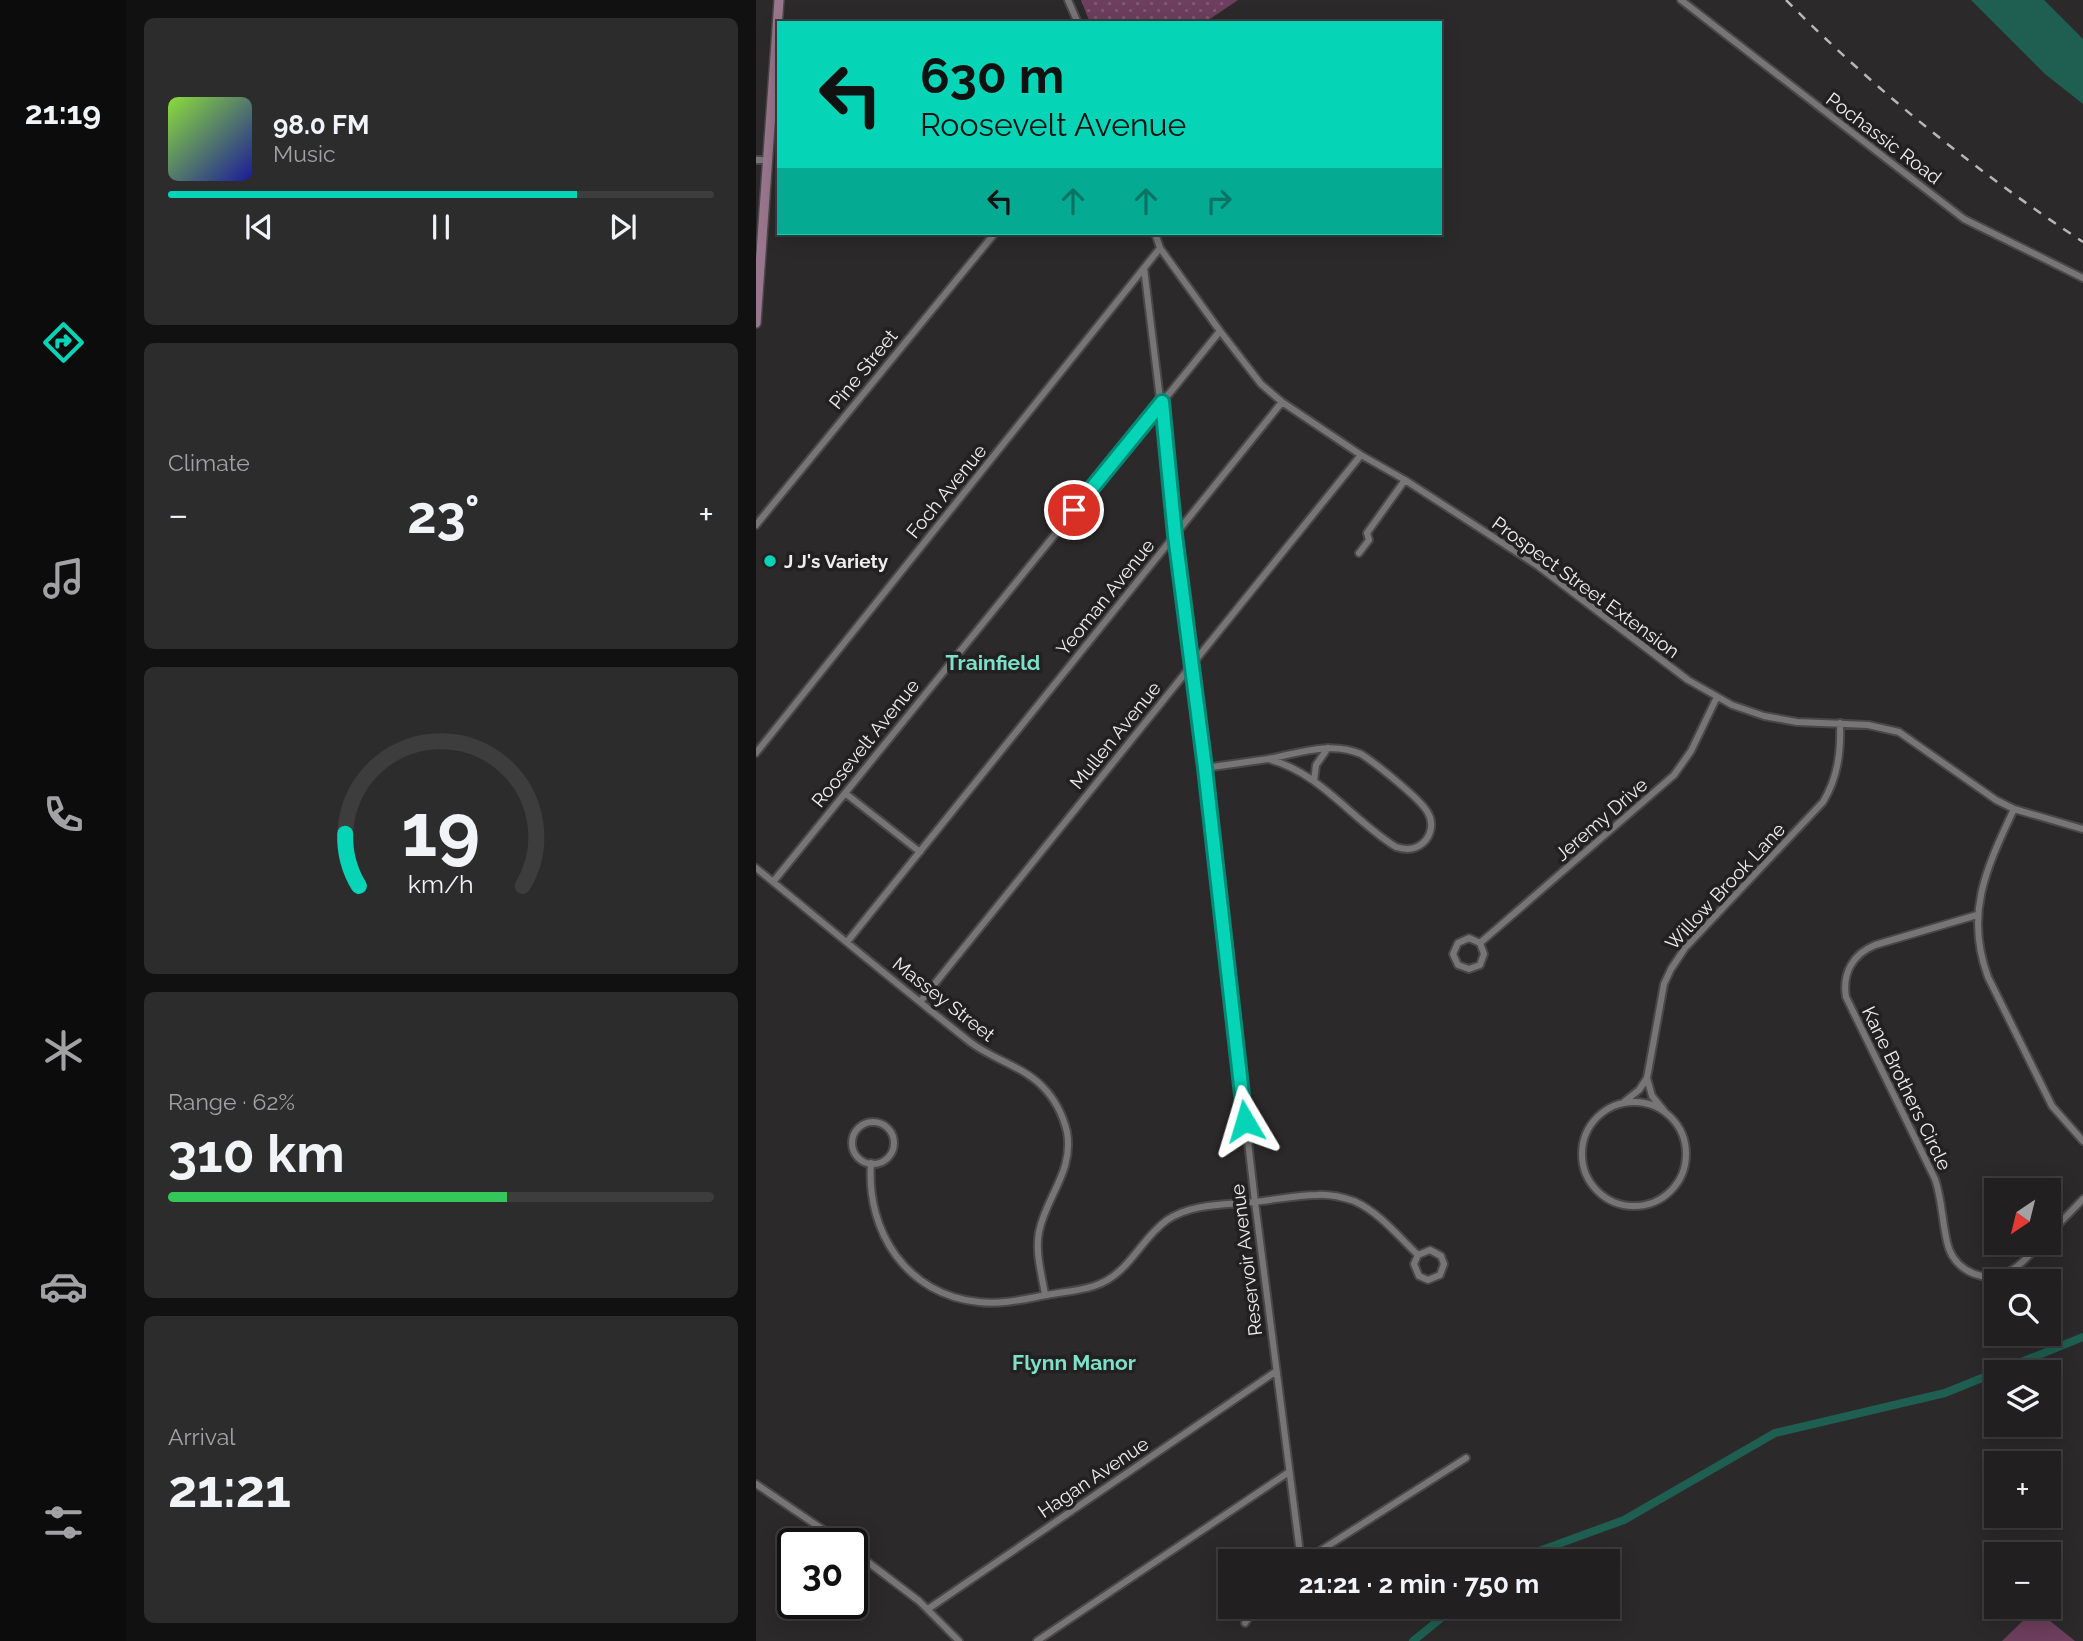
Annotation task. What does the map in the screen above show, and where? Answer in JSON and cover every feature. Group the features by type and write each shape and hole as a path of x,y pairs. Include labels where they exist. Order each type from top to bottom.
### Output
{"main road":[{"path":"778,21 779,0"},
{"path":"756,323 777,29"}],"street":[{"path":"1068,0 1077,21"},
{"name":"Pochassic Road","path":"1681,0 1964,219 2083,278"},
{"path":"756,160 768,160"},
{"name":"Pine Street","path":"756,525 993,235"},
{"name":"Prospect Street Extension","path":"1156,235 1160,248 1220,331 1261,384 1282,402 1538,566 1660,661 1717,697 1748,711 1781,720 1878,726 1899,732 1984,794 2014,809 2083,829"},
{"name":"Foch Avenue","path":"756,753 1160,248"},
{"name":"Reservoir Avenue","path":"1144,268 1275,1372 1301,1549"},
{"name":"Roosevelt Avenue","path":"772,882 1220,331"},
{"name":"Yeoman Avenue","path":"847,942 1282,402"},
{"name":"Mullen Avenue","path":"920,1002 1361,455"},
{"path":"1359,553 1369,540 1367,533 1405,480"},
{"name":"Jeremy Drive","path":"1480,943 1674,775 1691,751 1717,697"},
{"name":"Willow Brook Lane","path":"1647,1078 1662,992 1671,969 1685,948 1823,802 1833,782 1839,760 1840,723"},
{"path":"1314,781 1316,765 1328,748"},
{"path":"1205,768 1342,748 1361,754 1413,797 1429,814 1432,824 1429,835 1422,844 1412,848 1396,847 1314,781 1294,768 1268,759"},
{"path":"845,793 920,852"},
{"path":"2014,809 1985,876 1977,915 1981,954 1994,989 2052,1105 2083,1141"},
{"name":"Massey Street","path":"756,868 973,1045 1031,1077 1048,1093 1061,1114 1067,1137 1067,1164 1045,1212 1038,1240 1045,1295"},
{"name":"Kane Brothers Circle","path":"1977,915 1875,945 1862,952 1852,962 1846,976 1846,998 1935,1179 1948,1243 1957,1262 1974,1274 1988,1277 2002,1275 2015,1268 2028,1255"},
{"name":"Jeremy Drive","path":"1469,938 1480,943 1484,958 1477,967 1465,969 1456,962 1454,950 1461,940 1469,938"},
{"path":"1647,1078 1652,1096 1676,1124 1686,1147 1686,1163 1680,1179 1670,1192 1656,1202 1624,1206 1601,1195 1590,1182 1583,1167 1581,1150 1586,1133 1595,1119 1608,1108 1624,1102 1639,1090 1647,1078"},
{"path":"1624,1102 1641,1102 1665,1112"},
{"path":"875,1122 890,1130 894,1145 886,1159 871,1163 857,1156 852,1139 862,1125 875,1122"},
{"path":"871,1163 872,1200 880,1230 895,1256 919,1279 948,1295 978,1302 1001,1303 1093,1287 1116,1275 1157,1228 1172,1217 1210,1206 1316,1195 1347,1199 1373,1213 1419,1255"},
{"path":"2062,1221 2083,1199"},
{"path":"1430,1250 1441,1256 1444,1264 1440,1275 1432,1280 1419,1276 1415,1264 1419,1255 1430,1250"},
{"name":"Hagan Avenue","path":"928,1609 1275,1372"},
{"path":"1322,1549 1466,1458"},
{"path":"1037,1641 1289,1472"},
{"path":"756,1484 821,1528"},
{"path":"868,1562 928,1609 959,1641"},
{"path":"1245,1623 1248,1619"}],"shaded area":[{"path":"1081,0 1238,0 1207,21 1089,21"},
{"path":"1971,0 2044,0 2083,39 2083,104 2045,74"},
{"path":"2025,1619 2048,1619 2075,1641 2002,1641"}],"waterway":[{"path":"1545,1549 1624,1520 1775,1433 1945,1393 2083,1337"},
{"path":"1413,1641 1440,1619"}],"railway":[{"path":"1786,0 1891,98 2004,187 2083,242"}],"place":[{"name":"J J's Variety","path":"770,561"}],"district":[{"name":"Trainfield","path":"993,663"},
{"name":"Flynn Manor","path":"1074,1363"}],"route":[{"path":"1074,510 1162,402 1175,535 1205,768 1245,1121"}]}
